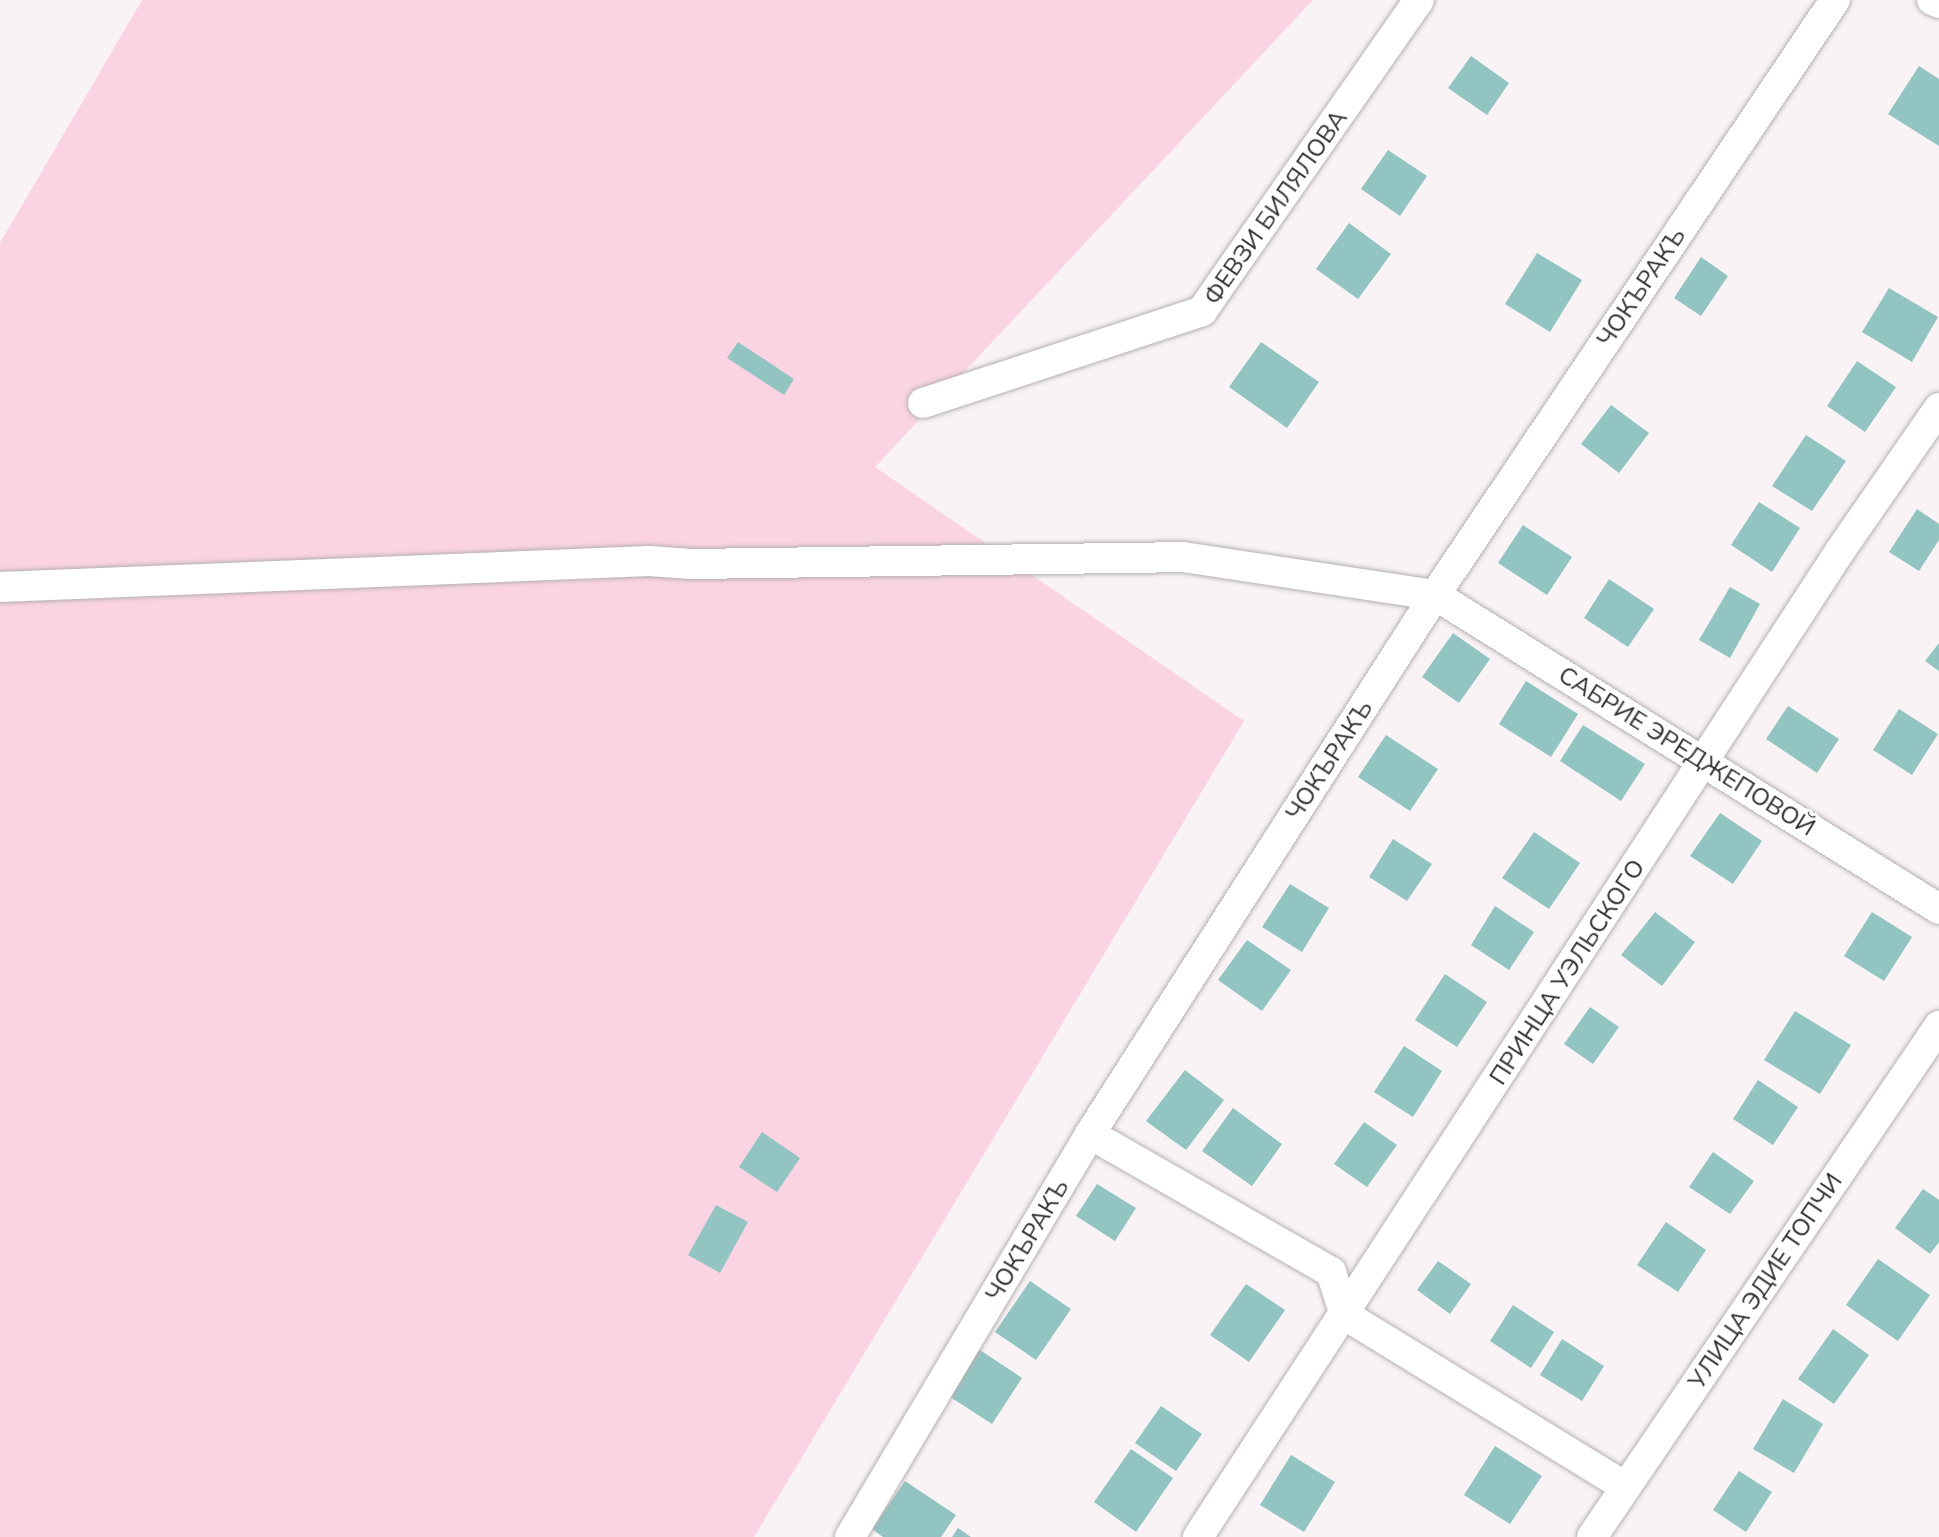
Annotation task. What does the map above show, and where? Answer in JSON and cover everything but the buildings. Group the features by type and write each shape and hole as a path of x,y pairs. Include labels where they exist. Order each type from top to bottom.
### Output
{"street":[{"name":"ФЕВЗИ БИЛЯЛОВА","path":"923,403 1202,312 1419,0"},
{"name":"ЧОКЪРАКЪ","path":"850,1537 1090,1133 1435,595 1835,0"},
{"path":"1932,0 1939,3"},
{"name":"ПРИНЦА УЭЛЬСКОГО","path":"1198,1537 1840,551 1939,408"},
{"path":"0,587 649,561 691,564 1183,557 1435,595"},
{"name":"САБРИЕ ЭРЕДЖЕПОВОЙ","path":"1435,595 1704,760 1939,909"},
{"name":"УЛИЦА ЭДИЕ ТОПЧИ","path":"1592,1537 1939,1026"},
{"path":"1090,1133 1331,1272 1345,1315 1626,1487"}],"shaded area":[{"path":"142,0 1313,0 875,467 1244,721 754,1537 0,1537 0,243"}]}
